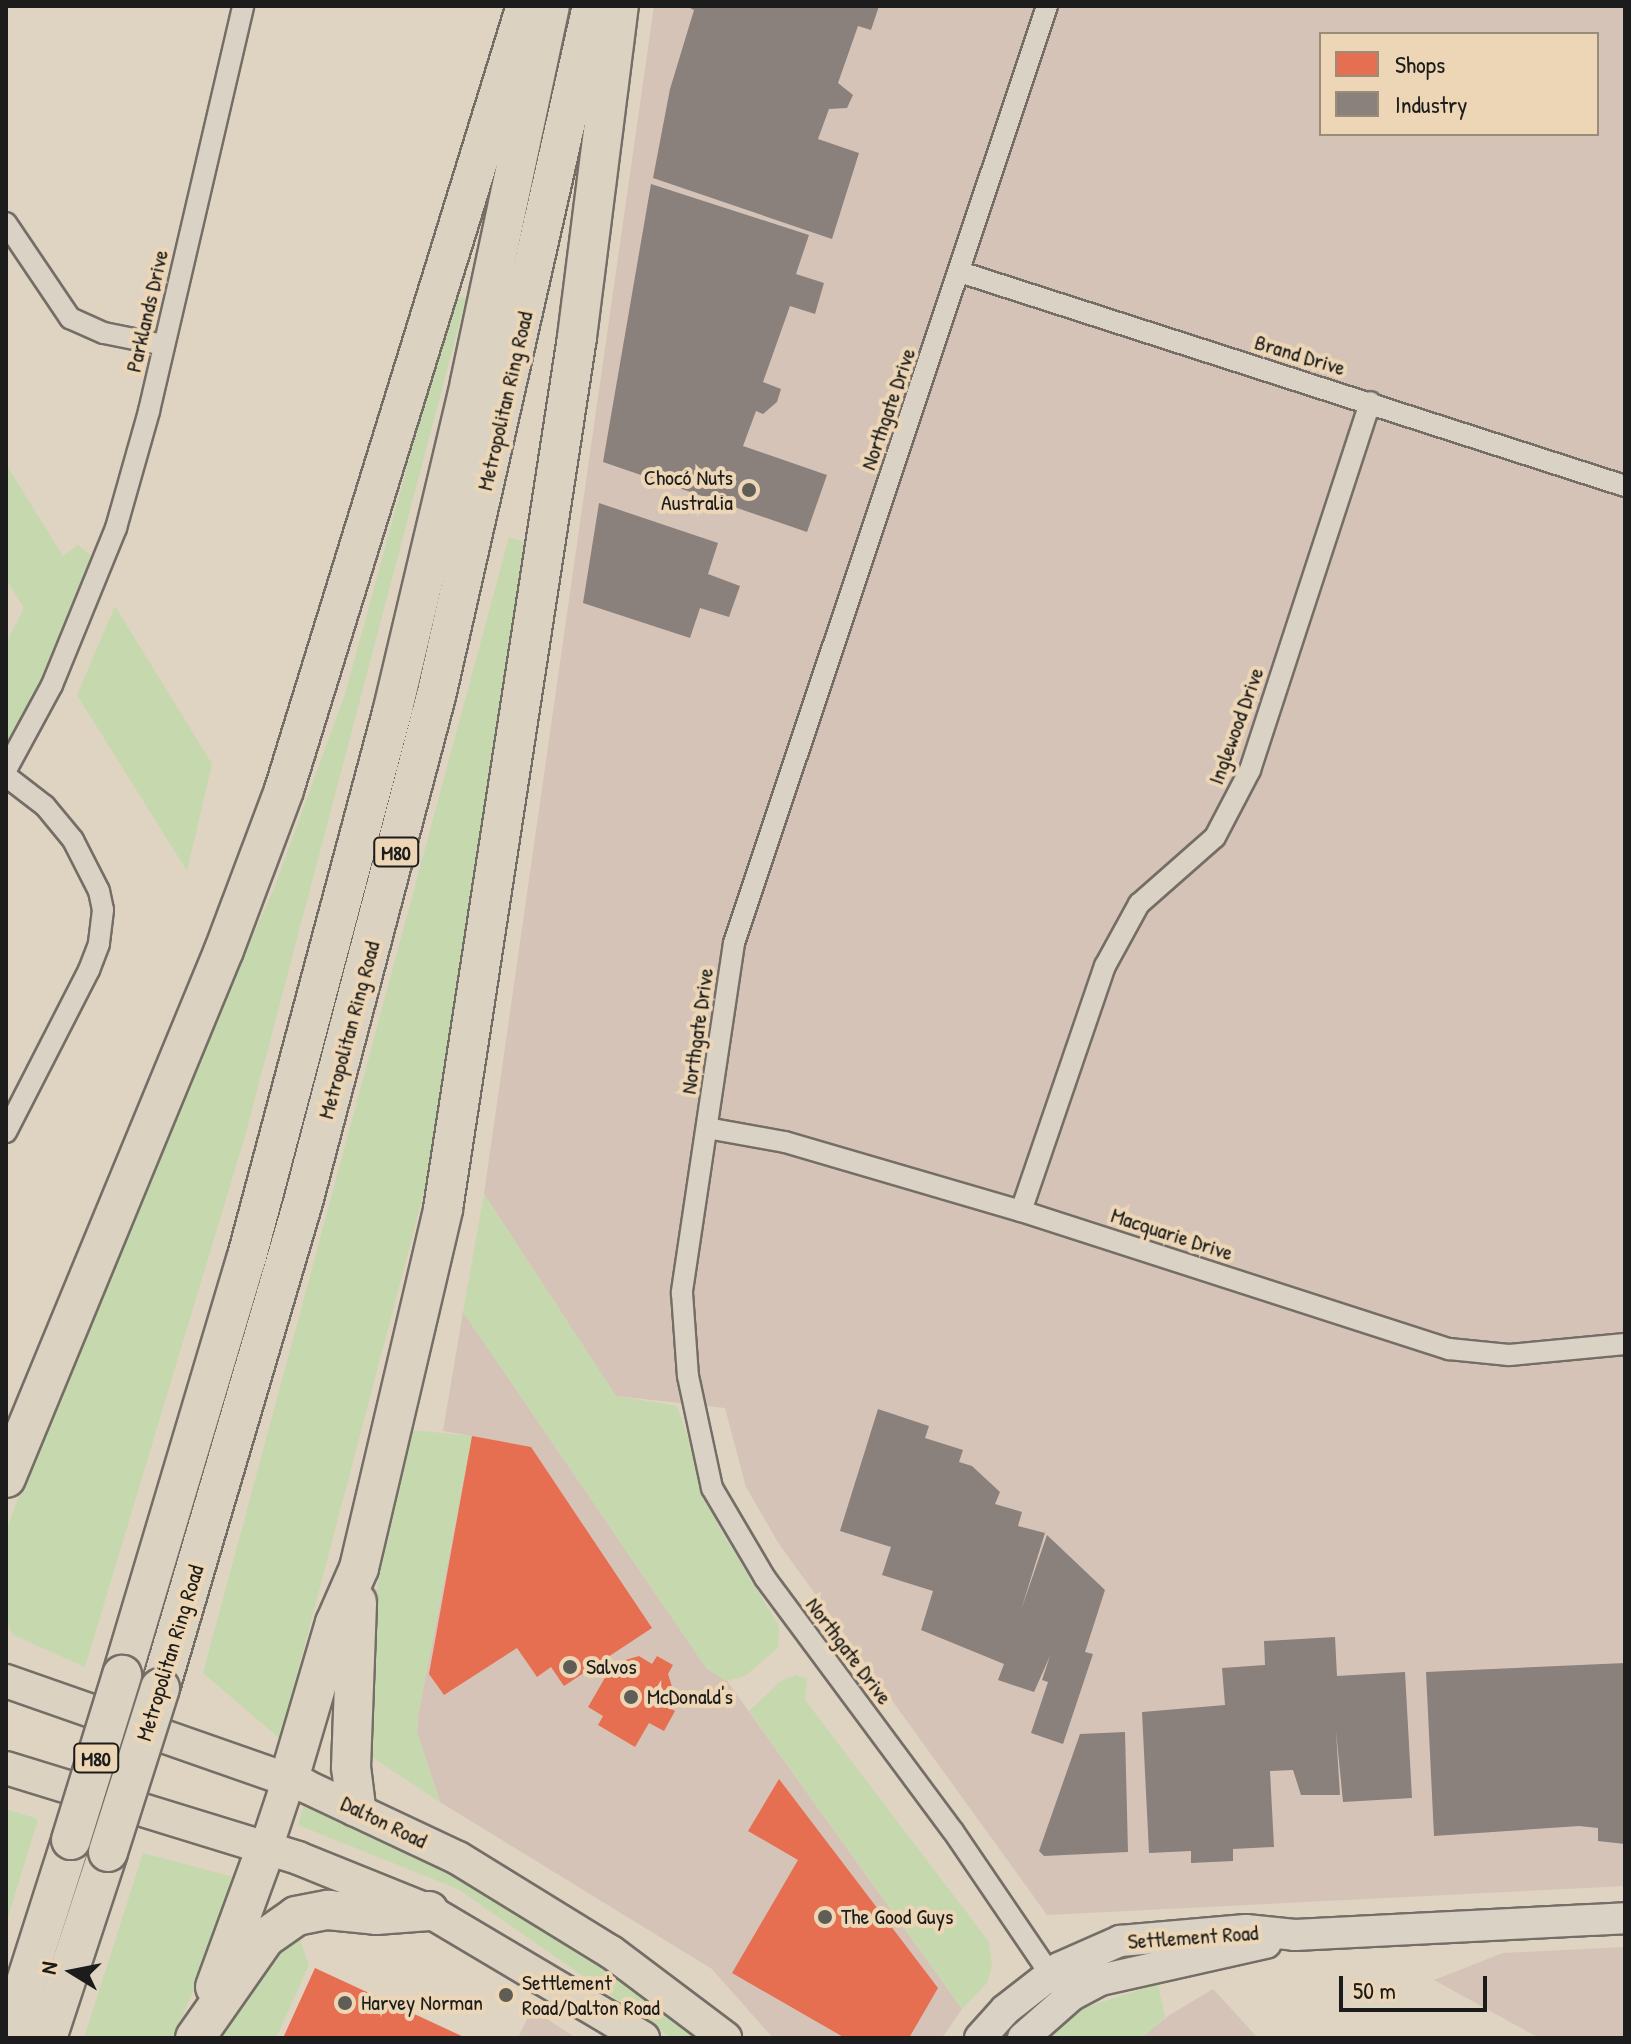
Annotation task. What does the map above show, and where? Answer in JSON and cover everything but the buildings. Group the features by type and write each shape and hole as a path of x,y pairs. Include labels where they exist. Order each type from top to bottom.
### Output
{"highway":[{"path":"6,1478 224,950 284,790 526,6"},
{"name":"Metropolitan Ring Road","path":"8,2038 122,1675 246,1260 393,709 470,382 550,6"},
{"name":"Metropolitan Ring Road","path":"47,2038 160,1688 303,1202 437,692 592,6"},
{"path":"356,1807 351,1767 359,1568 450,1165 575,352 619,6"},
{"path":"289,1779 335,1623 359,1568"},
{"path":"200,2029 266,1848"},
{"path":"200,2029 265,1938 296,1916 328,1910 376,1915 429,1911"}],"main road":[{"name":"Dalton Road","path":"6,1681 289,1779 356,1807 546,1910 725,2038"},
{"path":"6,1768 266,1848 429,1911 643,2038"},
{"path":"266,1848 289,1779"},
{"name":"Settlement Road","path":"980,2038 1005,2010 1059,1986 1100,1980 1135,1969 1295,1935 1625,1918"},
{"name":"Settlement Road","path":"1023,2038 1059,1986"}],"street":[{"name":"Parklands Drive","path":"6,770 79,621 116,528 164,345 243,6"},
{"name":"Northgate Drive","path":"1047,6 734,943 682,1293 688,1376 712,1488 765,1578 953,1831 1059,1986"},
{"path":"6,223 70,318 104,333 164,345"},
{"name":"Brand Drive","path":"960,272 1625,486"},
{"name":"Inglewood Drive","path":"1021,1211 1105,966 1139,904 1215,837 1250,770 1370,402"},
{"path":"6,776 45,806 73,840 99,891 103,910 99,944 89,970 6,1132"},
{"name":"Macquarie Drive","path":"707,1128 785,1142 1021,1211 1449,1349 1509,1355 1625,1344"}],"shaded area":[{"path":"654,6 1625,6 1625,1886 1047,1915 779,1544 746,1487 725,1408 616,1396 484,1194"},
{"path":"463,1312 707,1669 727,1681 962,2009 942,2038 773,2038 712,1969 440,1802 417,1732 472,1436 443,1431"},
{"path":"1625,1947 1625,2038 1539,2038 1434,1980 1503,1953"},
{"path":"1213,1989 1258,2038 1141,2038 1168,2016"},
{"path":"532,2009 576,2038 518,2038"}],"green space":[{"path":"454,296 466,298 245,1136 85,1667 13,1635 6,1621 6,1532 80,1324 275,886 345,694"},
{"path":"6,464 63,556 78,545 94,558 34,699 6,750 6,643 24,608 6,579"},
{"path":"509,537 539,547 435,1150 280,1739 203,1673"},
{"path":"115,606 212,764 187,871 77,695"},
{"path":"484,1194 616,1396 677,1406 719,1527 779,1626 778,1648 745,1676 727,1681 707,1669 463,1312"},
{"path":"413,1430 472,1436 418,1716 417,1732 440,1802 369,1755 374,1601"},
{"path":"796,1675 807,1679 805,1700 989,1942 992,1966 987,1983 962,2009 749,1711 781,1681"},
{"path":"304,1804 478,1887 581,1951 699,2038 672,2038 458,1889 298,1825"},
{"path":"6,1809 38,1819 6,1924"},
{"path":"143,1853 241,1879 173,2038 84,2038"},
{"path":"295,1927 309,1965 276,2038 213,2038"},
{"path":"1158,1984 1165,2018 1141,2038 1042,2038 1074,2011"}],"place":[{"name":"Chocó Nuts Australia","path":"749,490"},
{"name":"Salvos","path":"570,1667"},
{"name":"McDonald's","path":"631,1697"},
{"name":"The Good Guys","path":"825,1917"},
{"name":"Settlement Road/Dalton Road","path":"506,1995"},
{"name":"Harvey Norman","path":"345,2003"}]}
